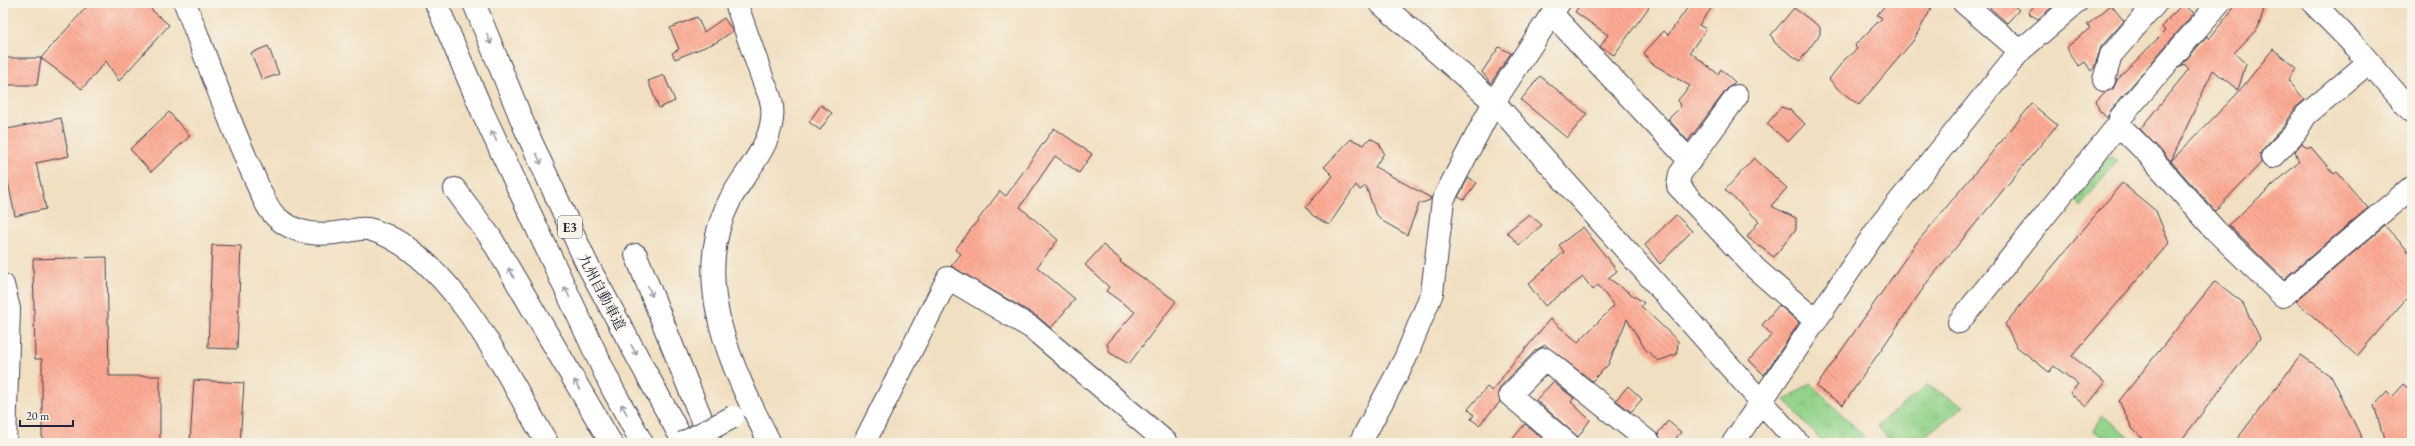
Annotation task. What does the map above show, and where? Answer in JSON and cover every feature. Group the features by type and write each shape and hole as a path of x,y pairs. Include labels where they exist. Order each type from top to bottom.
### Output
{"main road":[{"path":"185,3 237,139 275,216 299,230 314,235 370,229 389,236 415,255 440,277 462,302 547,443"},
{"name":"九州自動車道","path":"436,3 483,113 612,388 642,443"},
{"name":"九州自動車道","path":"474,3 525,128 586,262 684,443"},
{"path":"736,3 772,106 770,136 729,201 713,247 714,298 723,336 753,409 770,443"},
{"path":"1380,3 1494,102 1798,443"},
{"path":"1964,3 2020,51"},
{"path":"1733,443 1881,224 2020,51 2076,3"},
{"path":"2104,80 2112,55 2156,3"},
{"path":"2119,131 2120,118 2219,3"},
{"path":"2313,3 2369,62 2412,112"},
{"path":"1360,443 1405,359 1432,293 1443,200 1494,102 1555,8 1690,161"},
{"path":"2272,157 2295,132 2306,115 2369,62"},
{"path":"1737,96 1680,174 1678,186 1756,270 1816,321"},
{"path":"1959,322 2114,130 2125,131 2215,230 2283,296 2412,187"},
{"path":"455,189 491,238 611,443"},
{"path":"636,255 711,443"},
{"path":"864,443 948,278 1032,328 1167,443"},
{"path":"3,285 9,309 5,443"},
{"path":"1567,443 1510,395 1545,359 1650,443"},
{"path":"684,443 733,417 753,409"}],"green space":[{"path":"2109,155 2117,161 2080,207 2076,200"},
{"path":"1810,383 1871,443 1823,443 1785,400"},
{"path":"1927,385 1964,406 1915,443 1893,443 1877,426"},
{"path":"2102,415 2136,443 2109,443 2093,430"}],"building":[{"path":"90,3 144,3 169,25 119,81 106,61 82,89 41,58"},
{"path":"1581,3 1652,3 1614,55 1600,47 1608,35 1575,12"},
{"path":"1691,3 1715,3 1699,25 1706,29 1690,52 1718,74 1721,69 1735,82 1727,89 1688,141 1668,119 1680,108 1678,100 1690,86 1651,63 1644,53 1664,31 1668,35"},
{"path":"1887,3 1925,3 1931,9 1913,41 1859,105 1838,89 1829,79 1845,59 1857,49 1855,45 1882,18 1877,15"},
{"path":"1994,3 2010,3 2019,10 2007,23 1990,8"},
{"path":"2036,3 2057,3 2038,19 2028,13"},
{"path":"2247,3 2266,3 2258,28 2234,53 2246,64 2238,90 2213,70 2171,161 2140,129 2189,69 2184,64 2179,68 2207,36 2209,39 2236,5 2245,7"},
{"path":"2183,4 2194,13 2111,110 2107,118 2099,110 2096,101 2105,92 2113,89 2117,80 2165,31 2162,27 2165,22"},
{"path":"2111,5 2124,21 2101,47 2094,68 2091,71 2085,62 2079,66 2071,57 2067,47 2090,28 2087,25"},
{"path":"1794,8 1820,27 1820,34 1800,61 1775,43 1771,35"},
{"path":"697,17 704,32 724,18 733,31 717,42 675,59 672,53 679,49 670,28"},
{"path":"268,46 279,74 262,80 251,53"},
{"path":"1499,47 1511,53 1491,83 1482,72"},
{"path":"2273,49 2297,68 2288,80 2305,100 2295,108 2285,125 2263,149 2260,154 2261,163 2215,211 2171,161 2236,95"},
{"path":"3,58 41,58 37,85 3,85"},
{"path":"664,75 675,101 659,108 648,81"},
{"path":"1540,76 1587,114 1567,138 1521,100"},
{"path":"2032,104 2057,125 1929,280 1843,405 1816,387 1914,246"},
{"path":"821,105 832,113 820,130 809,122"},
{"path":"1781,107 1791,110 1805,124 1788,142 1767,124"},
{"path":"169,112 190,136 151,172 130,149"},
{"path":"61,118 69,156 36,163 46,209 15,216 3,157 3,130"},
{"path":"1054,128 1092,154 1079,173 1055,156 1020,207 1058,240 1037,267 1075,299 1051,328 1038,317 951,266 961,254 955,250 1000,191 1006,196"},
{"path":"1370,138 1379,143 1384,153 1375,167 1431,198 1430,200 1419,204 1407,235 1384,222 1375,213 1366,186 1360,190 1356,185 1329,225 1312,215 1306,207 1333,176 1324,167 1351,139 1364,145"},
{"path":"2302,143 2307,148 2310,146 2334,174 2337,172 2368,208 2284,279 2228,225 2299,162 2295,151"},
{"path":"1754,158 1787,188 1771,206 1796,218 1796,229 1774,257 1747,237 1759,221 1725,190"},
{"path":"1468,178 1477,183 1464,200 1458,197"},
{"path":"2122,183 2156,211 2169,243 2072,356 2105,383 2086,407 2070,393 2078,384 2054,366 2049,372 2016,346 2005,324"},
{"path":"1529,214 1542,225 1519,245 1507,232"},
{"path":"1676,215 1692,231 1660,264 1645,245"},
{"path":"2385,226 2412,255 2412,292 2357,356 2296,301"},
{"path":"1583,227 1617,271 1608,278 1644,303 1641,306 1678,341 1677,354 1658,361 1645,349 1627,319 1608,365 1592,381 1545,345 1536,350 1501,386 1498,393 1500,402 1479,425 1471,419 1474,415 1468,409 1487,387 1492,391 1518,356 1519,357 1550,319 1578,342 1614,306 1598,285 1593,290 1583,277 1545,306 1528,284 1564,252 1559,245"},
{"path":"212,245 241,246 237,349 208,348"},
{"path":"1103,245 1121,260 1120,262 1176,301 1129,364 1110,353 1107,344 1135,312 1106,291 1109,287 1085,265"},
{"path":"107,257 109,376 160,376 160,443 42,443 42,359 35,359 33,259"},
{"path":"2215,281 2242,302 2260,338 2179,443 2147,443 2132,428 2119,401"},
{"path":"1779,305 1799,323 1764,375 1749,360 1772,335 1762,325"},
{"path":"2301,355 2332,377 2364,443 2234,443"},
{"path":"194,380 244,383 240,443 190,443"},
{"path":"1553,382 1574,398 1571,402 1590,420 1578,437 1536,400"},
{"path":"2403,384 2412,392 2412,443 2385,443 2374,405 2387,391 2392,396"},
{"path":"1628,386 1642,399 1631,412 1616,400"},
{"path":"1668,421 1681,432 1672,443 1662,443 1658,433"},
{"path":"1525,424 1545,441 1544,443 1509,443"}]}
